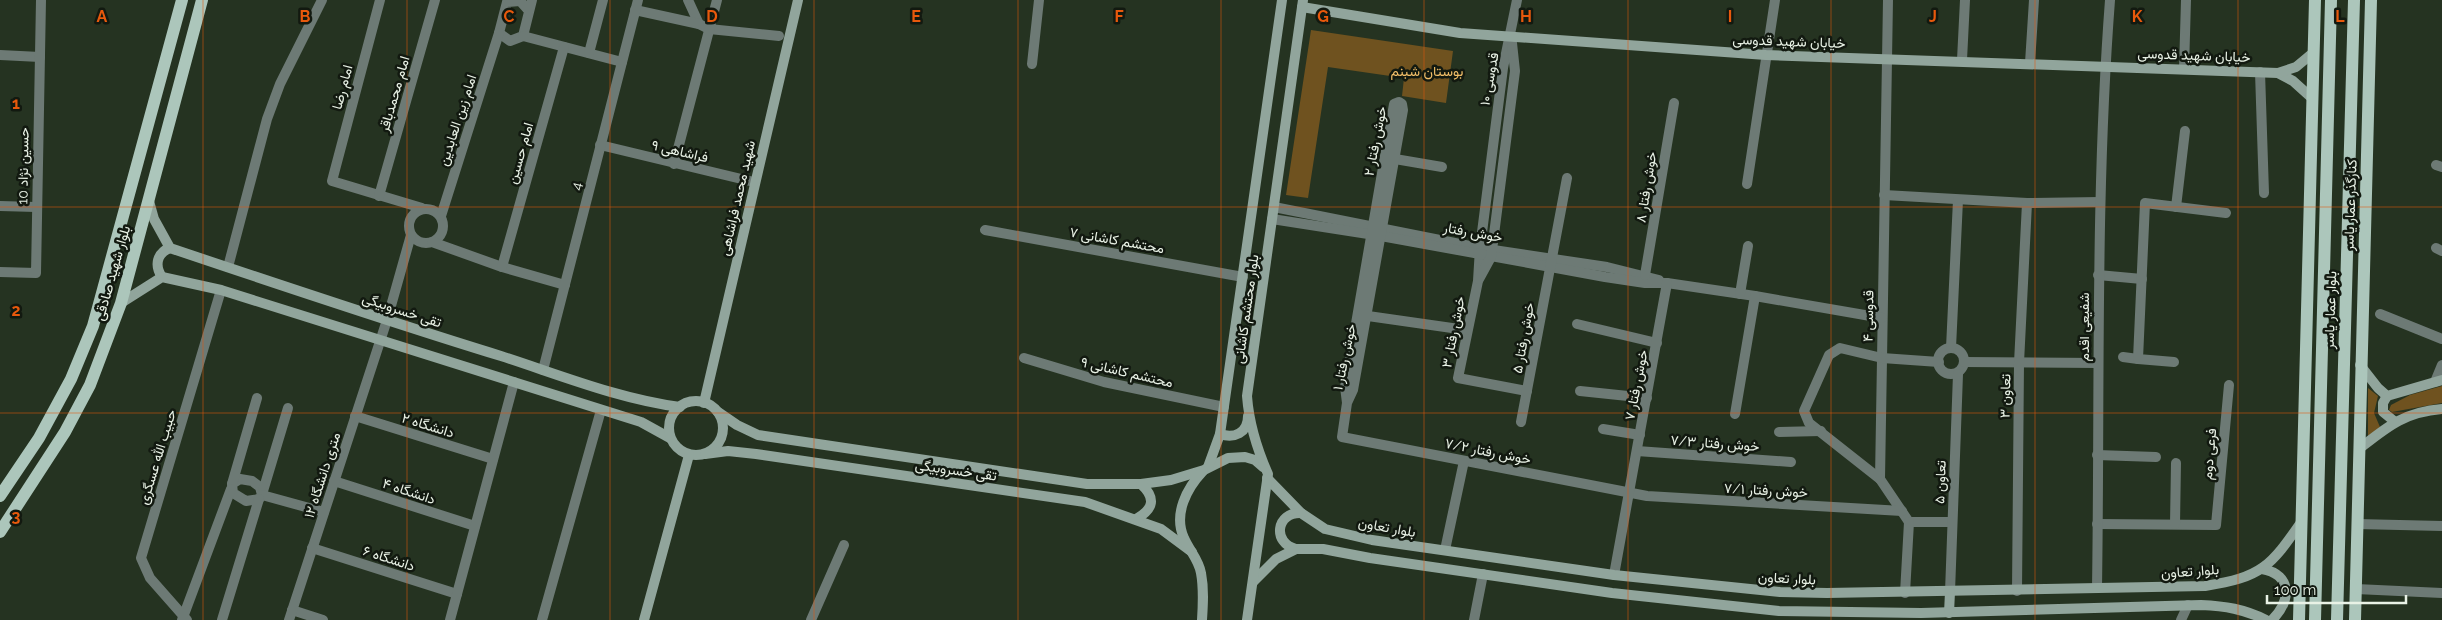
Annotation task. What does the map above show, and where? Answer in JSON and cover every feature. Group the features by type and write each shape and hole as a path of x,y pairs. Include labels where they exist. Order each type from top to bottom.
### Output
{"main road":[{"name":"بلوار شهید صادقی","path":"0,496 39,438 66,388 93,326 182,0"},
{"name":"بلوار شهید صادقی","path":"0,532 65,432 86,393 121,303 202,0"},
{"name":"شهید محمد فراشاهی","path":"704,403 754,182 798,0"},
{"name":"بلوار محتشم کاشانی","path":"1202,620 1204,595 1201,571 1183,536 1181,518 1184,499 1190,484 1206,469 1220,434 1282,0"},
{"path":"2299,620 2315,0"},
{"name":"بلوار عمار یاسر","path":"2315,620 2331,0"},
{"name":"بلوار عمار یاسر","path":"2337,620 2354,0"},
{"name":"کنارگذر عمار یاسر","path":"2355,620 2360,364 2371,0"},
{"name":"بلوار محتشم کاشانی","path":"1268,476 1258,451 1248,413 1247,396 1302,4"},
{"name":"خیابان شهید قدوسی","path":"1302,4 1460,33 1511,37 1766,55 1962,60 2278,73"},
{"path":"2353,38 2369,39"},
{"path":"2278,73 2296,67 2314,52"},
{"path":"2278,73 2293,81 2313,99"},
{"path":"148,198 154,219 170,248 162,252 158,260 158,269 162,276"},
{"name":"تقی خسروبیگی","path":"170,248 387,320 648,403 680,407"},
{"path":"121,303 162,276 221,290 641,422 670,438 675,445 688,455 705,454 713,450 722,436 722,420 718,412 704,403 696,401 680,407 670,421 670,438"},
{"path":"2360,364 2378,388 2387,396"},
{"path":"2394,421 2383,412 2382,404 2387,396 2438,381"},
{"path":"2359,449 2394,421 2426,410 2442,409"},
{"name":"تقی خسروبیگی","path":"718,412 737,425 758,435 1087,484 1142,484 1171,480 1206,469 1228,458 1246,457 1262,464 1268,476"},
{"path":"1220,434 1228,437 1237,435 1244,430 1248,422 1248,413"},
{"name":"تقی خسروبیگی","path":"705,454 728,451 756,454 1085,502 1136,518 1161,529 1192,552"},
{"path":"644,620 688,455"},
{"path":"1247,620 1268,476"},
{"name":"بلوار تعاون","path":"1268,476 1300,513 1325,529 1372,540 1614,574 1780,592 1905,593 2205,586 2235,581 2262,569 2274,561 2302,521"},
{"path":"1136,518 1146,513 1152,503 1150,492 1142,484"},
{"path":"1300,513 1295,512 1284,518 1279,528 1279,534 1285,544 1296,549 1323,549 1612,593 1780,616 1949,616 2188,605 2233,607 2248,611 2266,620"},
{"path":"1253,582 1276,559 1296,549"},
{"path":"2262,569 2270,570 2281,579 2286,592 2284,606 2272,620"},
{"path":"1949,616 1950,592"}],"street":[{"name":"حسین نژاد 10","path":"0,272 36,273 41,0"},
{"path":"228,267 267,119 280,84 322,0"},
{"name":"امام رضا","path":"379,196 332,181 380,0"},
{"name":"امام محمدباقر","path":"379,196 435,0"},
{"path":"522,36 532,0"},
{"path":"589,54 603,0"},
{"path":"688,0 699,24"},
{"path":"674,164 717,0"},
{"path":"1032,64 1039,0"},
{"path":"1511,37 1517,0"},
{"path":"1747,184 1775,0"},
{"name":"قدوسی ۴","path":"1880,479 1888,0"},
{"path":"1962,60 1965,0"},
{"path":"2030,63 2034,0"},
{"name":"شفیعی اقدم","path":"2097,588 2098,275 2105,66 2110,0"},
{"path":"2184,69 2186,0"},
{"path":"503,1 520,2 529,11"},
{"name":"امام زین العابدین","path":"441,216 499,33 503,1"},
{"name":"4","path":"543,370 636,5 699,24 709,29"},
{"path":"709,29 779,36"},
{"path":"499,33 510,41 522,36 622,62"},
{"name":"قدوسی ۱۰","path":"1478,281 1479,252 1503,68 1511,37"},
{"name":"قدوسی ۱۰","path":"1491,253 1515,71 1511,37"},
{"name":"امام حسین","path":"502,267 564,47"},
{"path":"0,55 40,57"},
{"path":"2260,72 2264,193"},
{"name":"خوش رفتار ۲","path":"1399,102 1402,104 1403,110 1395,158 1377,232 1394,104 1399,102"},
{"name":"خوش رفتار ۸","path":"1646,275 1674,103"},
{"path":"2176,207 2185,131"},
{"name":"فراشاهی ۹","path":"600,145 754,182"},
{"path":"1395,158 1442,167"},
{"name":"خوش رفتار ۵","path":"1521,422 1567,178"},
{"path":"1884,195 2027,203 2100,202"},
{"path":"379,196 432,209 441,216 443,226 440,236 432,242"},
{"path":"1952,348 1958,200"},
{"name":"تعاون ۳","path":"2017,590 2019,362 2027,203"},
{"path":"2138,359 2145,204 2226,213"},
{"path":"0,206 36,206"},
{"name":"خوش رفتار","path":"1274,207 1377,232 1479,252 1646,275 1667,283"},
{"path":"422,208 412,214 408,224 411,235 422,243 432,242 502,267 565,284"},
{"name":"خوش رفتار","path":"1272,219 1377,232"},
{"name":"محتشم کاشانی ۷","path":"985,230 1243,277"},
{"name":"خوش رفتار ۱","path":"1342,437 1347,403 1345,387 1362,315 1377,232"},
{"name":"۱۲ متری دانشگاه","path":"291,615 387,320 411,235"},
{"path":"1740,294 1748,246"},
{"path":"1478,281 1491,253"},
{"name":"خوش رفتار","path":"1551,263 1645,283 1667,283 1882,318"},
{"path":"2098,275 2142,279"},
{"name":"خوش رفتار ۳","path":"1478,281 1466,330 1458,378 1527,391"},
{"name":"خوش رفتار ۷","path":"1614,574 1658,343 1667,283"},
{"name":"حبیب الله عسگری","path":"184,619 150,578 141,558 221,290"},
{"path":"1735,414 1755,296"},
{"path":"2380,314 2442,338"},
{"path":"1362,315 1466,330"},
{"path":"1577,324 1658,343"},
{"path":"1905,593 1909,522 1880,479 1809,423 1804,411 1829,355 1840,348 1882,358 1939,362"},
{"path":"1956,348 1963,354 1964,362 1964,366 1958,374 1945,373 1939,367 1938,358 1943,351 1956,348"},
{"path":"2123,357 2174,362"},
{"name":"محتشم کاشانی ۹","path":"1024,358 1104,382 1224,407"},
{"path":"1964,362 2098,363"},
{"path":"2438,381 2442,365"},
{"name":"تعاون ۵","path":"1950,592 1958,374"},
{"path":"450,620 514,382"},
{"name":"فرعی دوم","path":"2176,524 2216,525 2228,385"},
{"path":"1580,391 1647,398"},
{"path":"184,619 231,486 257,398"},
{"path":"222,620 288,408"},
{"path":"542,620 601,410"},
{"name":"دانشگاه ۲","path":"355,416 493,459"},
{"path":"1603,429 1640,435"},
{"path":"1779,432 1821,431"},
{"name":"خوش رفتار ۷/۲","path":"1342,437 1630,493"},
{"name":"خوش رفتار ۷/۳","path":"1638,450 1792,462"},
{"path":"2097,455 2156,457"},
{"path":"1445,550 1464,461"},
{"path":"2097,524 2176,524 2176,463"},
{"path":"231,486 240,479 246,479 257,484 261,495"},
{"name":"دانشگاه ۴","path":"334,481 475,526"},
{"path":"231,486 236,495 246,501 261,495 324,512"},
{"name":"خوش رفتار ۷/۱","path":"1630,493 1732,502 1902,511"},
{"path":"1909,522 1952,522"},
{"path":"2357,524 2442,526"},
{"path":"811,620 844,545"},
{"name":"دانشگاه ۶","path":"312,548 457,594"},
{"path":"1474,620 1483,574"},
{"path":"2356,589 2442,593"},
{"path":"2181,620 2188,605"},
{"path":"291,615 323,620"}],"green space":[{"name":"بوستان شبنم","path":"1311,30 1453,51 1446,103 1402,96 1404,78 1328,67 1308,198 1286,195"},
{"path":"2442,386 2442,403 2392,412 2389,410 2391,405 2410,395"},
{"path":"2368,388 2378,396 2374,413 2380,427 2368,437"}]}
